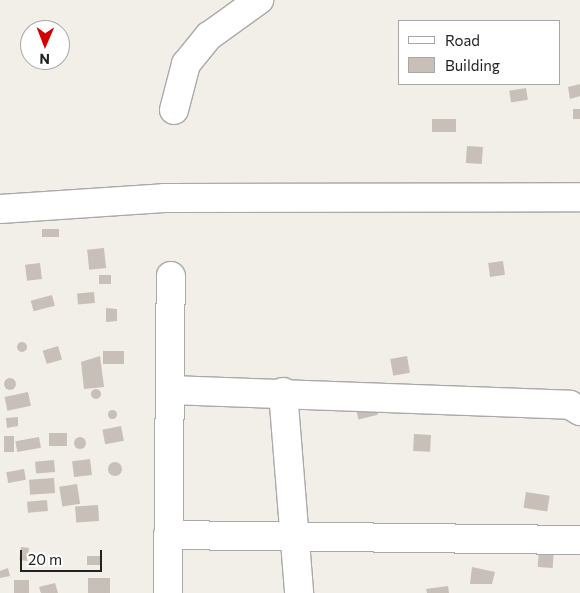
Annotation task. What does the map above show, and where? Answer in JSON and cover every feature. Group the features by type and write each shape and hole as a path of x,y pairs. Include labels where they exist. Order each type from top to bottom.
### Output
{"street":[{"path":"174,110 186,64 209,36 258,0"},
{"path":"0,209 164,198 580,197"},
{"path":"168,593 171,276"},
{"path":"170,390 283,392 570,405 580,411"},
{"path":"283,392 299,593"},
{"path":"168,535 295,534 580,540"}],"building":[{"path":"580,84 580,96 570,99 568,87"},
{"path":"526,88 528,100 511,103 509,91"},
{"path":"573,109 580,109 580,119 573,119"},
{"path":"432,119 456,119 456,132 432,132"},
{"path":"467,146 483,147 482,164 466,163"},
{"path":"42,229 59,229 59,237 42,237"},
{"path":"104,248 106,268 89,270 87,250"},
{"path":"503,261 505,275 490,277 488,263"},
{"path":"40,263 42,279 27,281 25,265"},
{"path":"99,275 111,275 111,284 99,284"},
{"path":"94,292 95,303 78,304 77,293"},
{"path":"52,295 55,306 34,311 31,301"},
{"path":"106,308 117,309 117,321 106,322"},
{"path":"20,342 24,342 27,347 26,351 20,352 17,349 17,345"},
{"path":"58,346 62,359 47,364 43,351"},
{"path":"103,351 124,351 124,364 103,364"},
{"path":"100,356 104,387 84,389 81,362"},
{"path":"407,356 410,373 393,376 390,359"},
{"path":"10,378 16,384 10,390 4,384"},
{"path":"94,389 98,389 101,394 100,398 94,399 91,396 91,392"},
{"path":"28,392 31,406 7,411 5,397"},
{"path":"375,403 378,415 358,419 356,408"},
{"path":"112,409 117,414 112,419 107,414"},
{"path":"18,417 18,426 7,428 6,418"},
{"path":"121,426 124,441 105,444 102,430"},
{"path":"49,433 67,433 67,446 49,446"},
{"path":"414,434 431,435 430,452 413,451"},
{"path":"4,436 14,436 14,452 4,452"},
{"path":"39,437 41,448 17,452 15,441"},
{"path":"80,437 86,443 80,449 74,443"},
{"path":"90,459 92,475 74,477 72,461"},
{"path":"54,460 55,472 36,474 35,462"},
{"path":"115,462 120,464 122,469 120,474 115,476 110,474 108,469 110,464"},
{"path":"24,469 26,480 8,483 6,472"},
{"path":"54,478 55,493 30,495 29,480"},
{"path":"77,484 80,504 62,507 59,487"},
{"path":"526,492 550,496 547,512 523,508"},
{"path":"47,500 48,511 28,513 27,502"},
{"path":"98,505 99,521 76,523 75,507"},
{"path":"21,547 29,548 27,561 19,560"},
{"path":"539,548 554,549 553,568 538,567"},
{"path":"87,556 100,556 100,565 87,565"},
{"path":"472,567 495,572 492,584 470,584"},
{"path":"8,568 10,576 0,578 0,571"},
{"path":"88,578 110,578 110,593 88,593"},
{"path":"14,580 29,580 29,593 14,593"},
{"path":"55,583 58,593 41,593 39,587"},
{"path":"448,586 449,593 427,593 426,589"}]}
